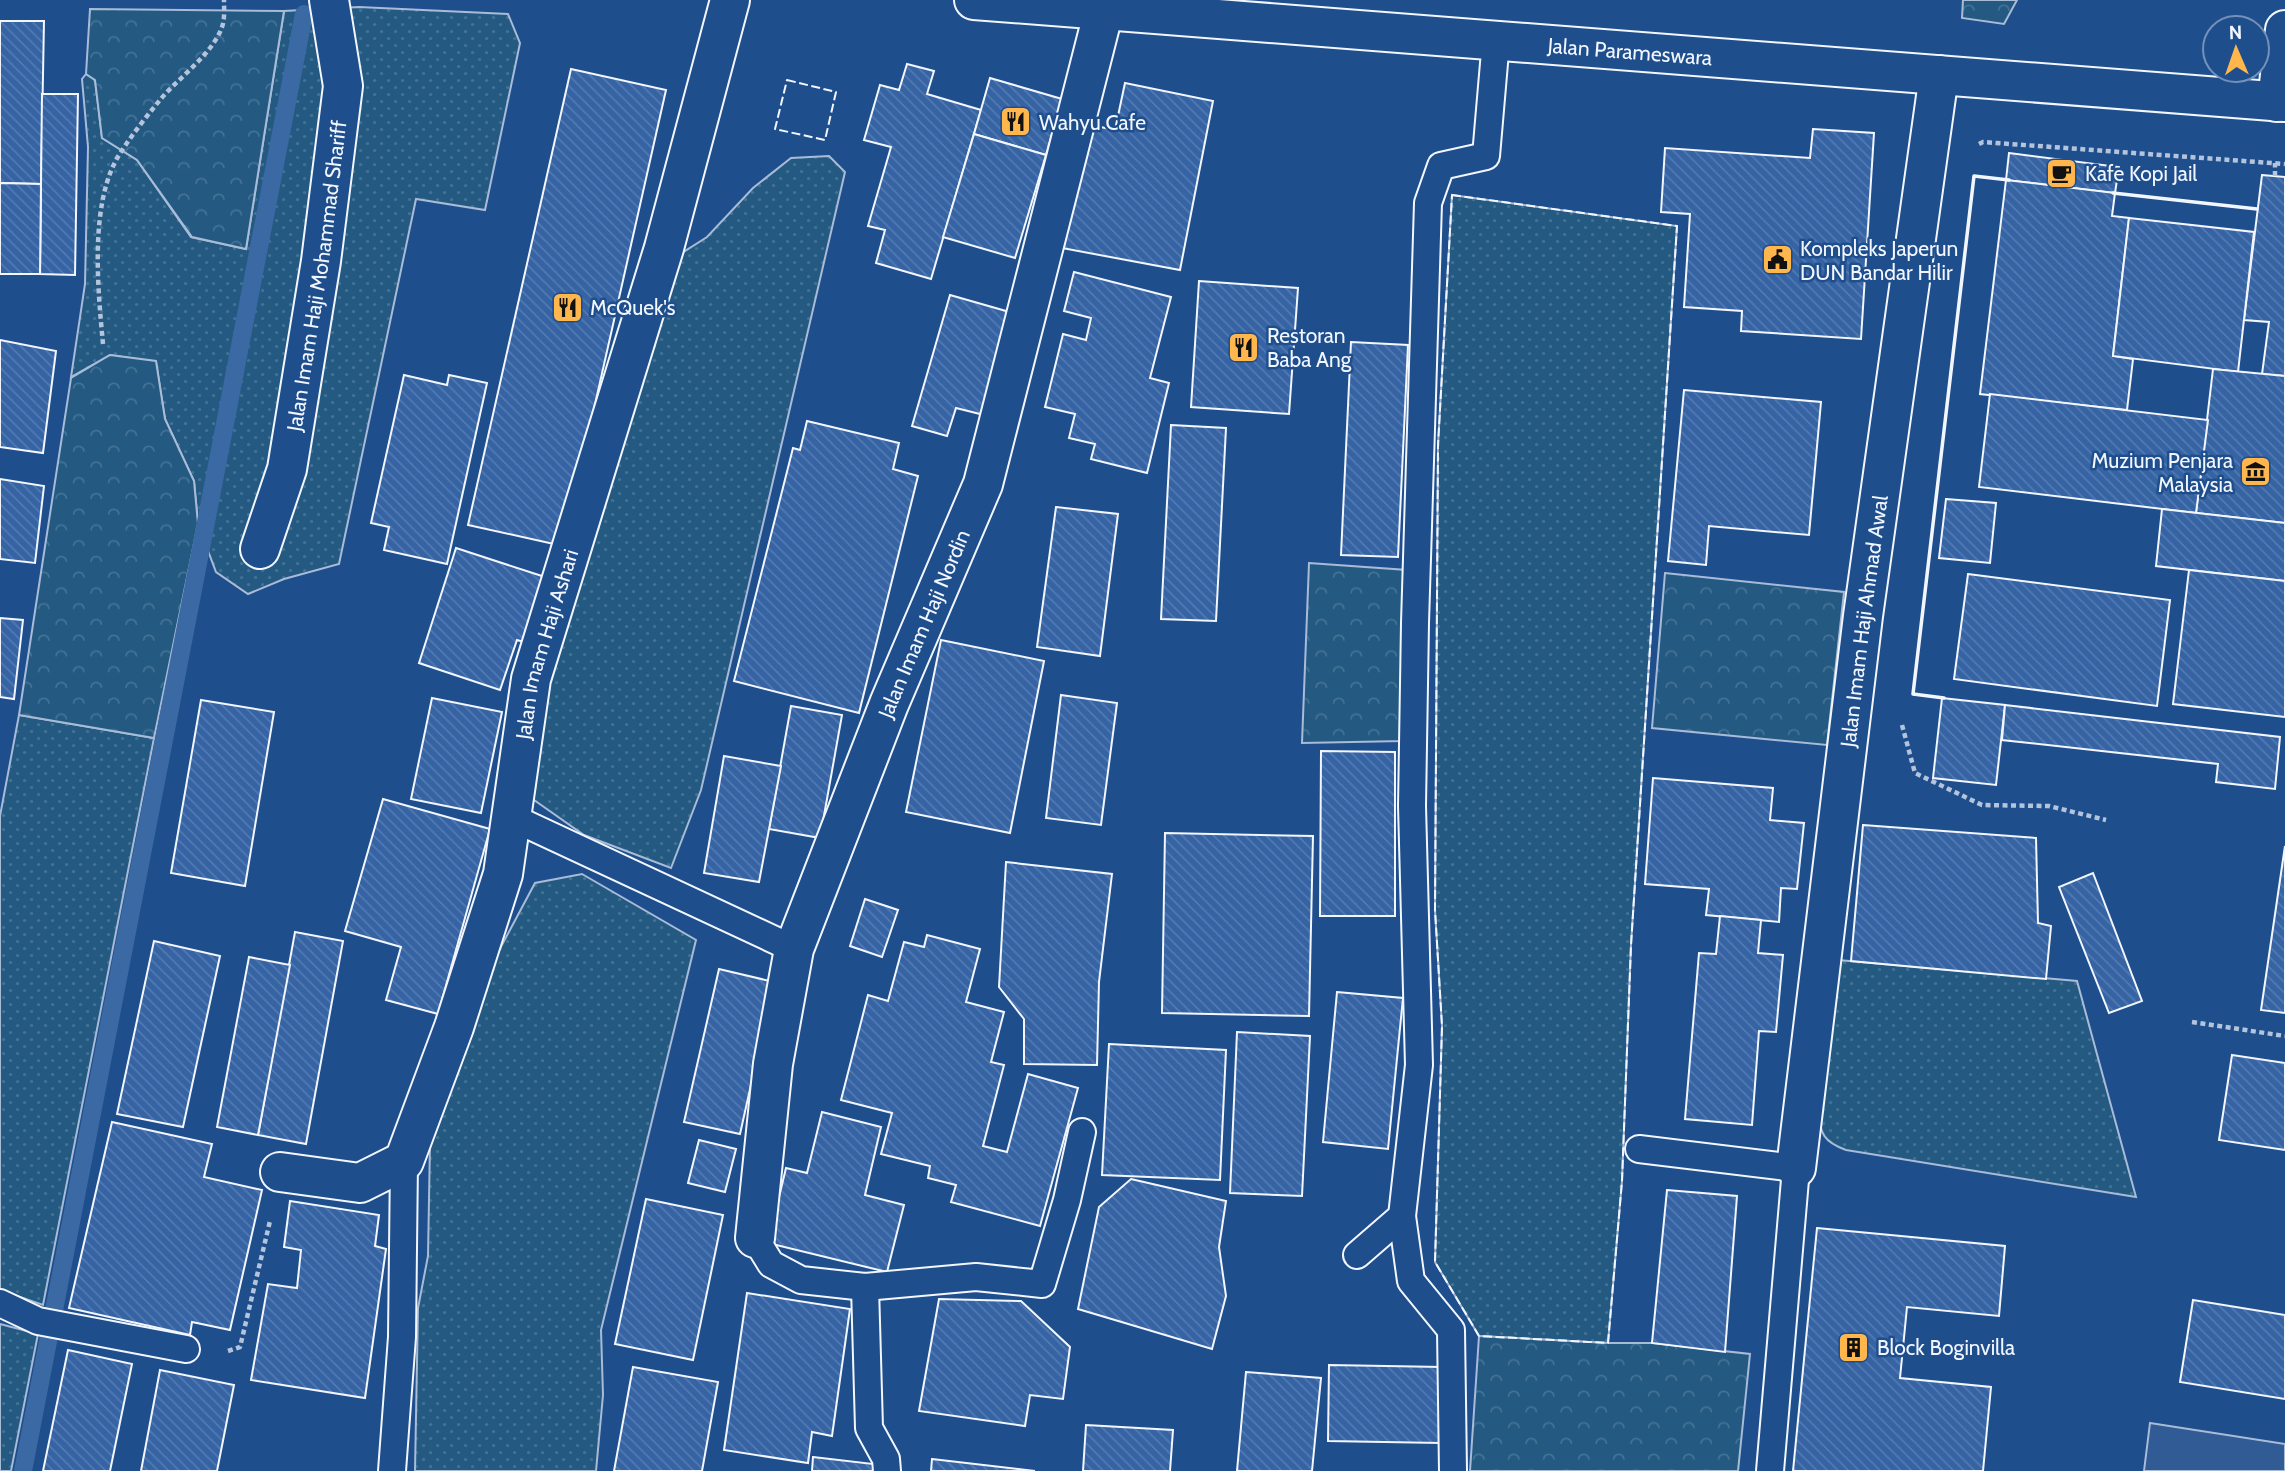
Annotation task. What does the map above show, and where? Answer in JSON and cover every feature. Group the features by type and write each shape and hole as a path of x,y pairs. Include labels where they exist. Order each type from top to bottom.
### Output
{"street":[{"name":"Jalan Imam Haji Mohammad Shariff","path":"260,549 287,469 321,261 343,86 329,0"},
{"name":"Jalan Imam Haji Ashari","path":"404,1161 454,1027 503,874 531,679 664,248 730,0"},
{"name":"Jalan Parameswara","path":"974,0 1105,5 1496,40 2281,102"},
{"name":"Jalan Imam Haji Nordin","path":"755,1238 773,1063 794,949 888,704 983,484 1105,5"},
{"path":"2281,102 2285,30"},
{"name":"Jalan Imam Haji Ahmad Awal","path":"1796,1168 1863,615 1939,75"},
{"path":"280,1172 360,1184 404,1161"}],"lane":[{"path":"1453,1471 1451,1330 1411,1281 1402,1216 1419,1065 1412,806 1416,568 1428,203 1441,166 1486,156 1496,40"},
{"path":"511,817 794,949"},
{"path":"755,1238 771,1264 802,1280 865,1287 976,1277 1042,1284 1067,1200 1082,1132"},
{"path":"1639,1149 1796,1168 1770,1471"},
{"path":"392,1471 402,1336 404,1161"},
{"path":"1357,1255 1402,1216"},
{"path":"865,1287 869,1428 886,1459 887,1471"},
{"path":"0,1303 38,1321 186,1349"}],"path":[{"path":"103,344 99,296 99,231 106,189 118,157 160,99 204,52 222,26 224,0"},
{"path":"1973,149 1983,142 2285,164"},
{"path":"2275,176 2276,163"},
{"path":"1899,717 1915,773 1982,806 2049,806 2106,820"},
{"path":"2192,1021 2285,1037"},
{"path":"186,1349 219,1353 240,1347 280,1172"}],"green space":[{"path":"1963,0 2017,0 2004,24 1962,18"},
{"path":"359,7 508,14 520,43 485,210 416,199 339,564 284,579 248,594 216,572 198,524 194,481 165,419 156,362 110,355 71,377 85,284 88,147 82,79 86,74 95,80 102,138 137,160 191,237 246,249 284,11"},
{"path":"90,9 284,11 246,249 192,237 137,160 102,138 95,80 86,74"},
{"path":"829,156 845,172 701,790 671,868 584,835 534,800 531,769 540,694 682,253 707,237 753,188 791,158"},
{"path":"1452,195 1677,226 1631,945 1622,1181 1608,1343 1479,1336 1435,1262 1442,1026 1435,910 1438,445"},
{"path":"110,355 156,361 165,419 194,481 198,524 154,738 19,715 71,378"},
{"path":"1309,563 1407,570 1403,741 1302,743"},
{"path":"1665,573 1844,592 1827,745 1652,728"},
{"path":"19,715 154,738 43,1305 0,1290 0,816"},
{"path":"582,874 696,940 601,1330 603,1395 596,1471 415,1471 418,1308 428,1256 430,1143 496,956 535,883"},
{"path":"1838,960 2077,981 2136,1197 1846,1150 1833,1144 1824,1136 1818,1111"},
{"path":"0,1324 38,1334 11,1471 0,1471"},
{"path":"1479,1336 1652,1343 1750,1354 1738,1471 1470,1471"}],"shaded area":[{"path":"2150,1423 2285,1444 2285,1471 2144,1471"}],"building":[{"path":"0,21 44,21 41,184 0,183"},
{"path":"907,64 934,71 927,94 981,110 931,279 876,263 885,230 868,226 891,147 864,140 880,85 899,90"},
{"name":"McQuek's","path":"571,69 666,90 563,546 468,525"},
{"name":"Wahyu Cafe","path":"990,78 1062,99 1046,155 974,134"},
{"path":"1125,83 1213,101 1180,270 1062,248 1086,124 1115,130"},
{"path":"42,94 78,94 75,275 40,274"},
{"name":"Kompleks Japerun DUN Bandar Hilir","path":"1813,129 1874,133 1861,339 1741,331 1742,311 1684,307 1690,214 1661,212 1665,148 1810,158"},
{"path":"974,134 1046,155 1015,258 943,237"},
{"name":"Kafe Kopi Jail","path":"2009,153 2119,167 2115,193 2006,180"},
{"path":"2262,175 2285,177 2285,376 2262,374 2269,322 2244,320"},
{"path":"2006,180 2115,193 2112,216 2129,218 2113,356 2133,359 2127,410 1980,394"},
{"path":"0,183 41,184 40,274 0,274"},
{"path":"2129,218 2254,232 2238,372 2113,356"},
{"path":"1074,272 1171,297 1150,378 1169,383 1147,473 1091,459 1095,444 1069,438 1075,414 1045,407 1063,334 1086,340 1091,318 1064,311"},
{"name":"Restoran Baba Ang","path":"1199,281 1298,288 1289,414 1191,407"},
{"path":"950,295 1013,313 984,415 956,408 947,436 912,426"},
{"path":"0,340 56,351 43,453 0,447"},
{"path":"1351,342 1408,345 1398,557 1341,555"},
{"path":"2213,369 2285,376 2285,523 2196,513"},
{"path":"404,375 447,385 449,375 487,383 447,564 384,550 389,527 371,523"},
{"path":"1684,390 1821,402 1809,535 1709,526 1706,565 1668,561"},
{"path":"1990,394 2208,420 2196,513 1979,487"},
{"path":"807,421 899,443 893,469 918,476 859,713 734,681 793,448 800,450"},
{"path":"1171,425 1226,428 1216,621 1161,619"},
{"path":"0,479 44,486 35,563 0,559"},
{"path":"1946,499 1996,503 1990,563 1939,558"},
{"path":"1056,507 1118,514 1100,656 1037,647"},
{"path":"2162,509 2285,523 2285,581 2156,566"},
{"path":"456,548 548,578 527,643 517,640 500,690 419,663"},
{"path":"2189,570 2285,581 2285,717 2173,704"},
{"path":"1968,574 2170,600 2157,706 1954,679"},
{"path":"0,618 23,620 14,699 0,697"},
{"path":"941,640 1044,661 1010,833 906,812"},
{"path":"1061,695 1117,703 1101,825 1046,818"},
{"path":"432,698 502,712 481,813 411,799"},
{"path":"1942,698 2005,705 1996,785 1933,778"},
{"path":"201,700 274,712 245,886 171,873"},
{"path":"2005,705 2280,737 2275,789 2216,782 2218,764 2002,740"},
{"path":"791,706 842,715 820,838 769,829"},
{"path":"1321,751 1395,752 1395,916 1320,916"},
{"path":"724,756 781,766 759,882 704,873"},
{"path":"1653,778 1773,788 1770,820 1804,823 1797,889 1781,888 1779,922 1706,915 1709,889 1645,884"},
{"path":"383,799 490,829 438,1014 386,1000 401,947 345,931"},
{"path":"1863,825 2036,838 2038,923 2051,926 2046,979 1851,961"},
{"path":"1165,833 1313,836 1309,1016 1162,1013"},
{"path":"2285,846 2285,1013 2261,1010"},
{"path":"1006,862 1112,874 1099,982 1097,1065 1024,1064 1024,1019 999,987"},
{"path":"2093,873 2142,1001 2109,1013 2059,887"},
{"path":"865,899 898,910 882,957 850,946"},
{"path":"1720,916 1761,920 1758,953 1783,955 1776,1032 1759,1031 1752,1125 1685,1119 1699,953 1716,954"},
{"path":"295,932 343,941 306,1144 258,1135"},
{"path":"927,935 980,949 966,1002 1004,1012 991,1062 1004,1065 983,1146 1007,1152 1028,1074 1078,1088 1040,1226 951,1202 956,1185 928,1178 930,1166 881,1154 892,1113 841,1100 868,995 888,1001 904,942 924,947"},
{"path":"154,941 220,956 183,1127 117,1114"},
{"path":"249,957 290,965 258,1135 217,1127"},
{"path":"719,969 774,982 740,1134 684,1122"},
{"path":"1337,992 1403,998 1388,1149 1323,1142"},
{"path":"1237,1032 1310,1036 1302,1196 1230,1193"},
{"path":"1109,1044 1226,1050 1220,1180 1102,1175"},
{"path":"2232,1055 2285,1063 2285,1150 2219,1140"},
{"path":"822,1112 881,1127 865,1195 904,1205 887,1272 768,1243 786,1168 807,1173"},
{"path":"112,1122 212,1144 204,1177 262,1190 230,1330 192,1322 190,1335 69,1308"},
{"path":"699,1140 736,1149 725,1192 688,1183"},
{"path":"1131,1179 1226,1201 1219,1247 1226,1296 1212,1349 1078,1309 1099,1207"},
{"path":"1667,1190 1737,1196 1725,1352 1652,1343"},
{"path":"646,1199 723,1215 693,1360 615,1344"},
{"path":"290,1201 379,1215 375,1246 386,1249 365,1398 251,1380 268,1284 297,1288 301,1250 284,1247"},
{"name":"Block Boginvilla","path":"1817,1228 2005,1246 1999,1316 1907,1307 1900,1378 1991,1387 1983,1471 1793,1471"},
{"path":"747,1293 850,1309 832,1436 812,1432 808,1463 724,1450"},
{"path":"939,1299 1021,1301 1070,1347 1063,1399 1030,1395 1025,1426 919,1411"},
{"path":"2193,1300 2285,1315 2285,1399 2180,1382"},
{"path":"68,1350 132,1364 110,1471 43,1471"},
{"path":"1329,1365 1442,1367 1440,1443 1328,1441"},
{"path":"633,1367 718,1382 702,1471 614,1471"},
{"path":"160,1370 234,1385 217,1471 141,1471"},
{"path":"1246,1372 1321,1378 1312,1471 1237,1471"},
{"path":"1086,1425 1173,1430 1170,1471 1083,1471"},
{"path":"813,1457 882,1465 881,1471 812,1471"},
{"path":"932,1459 1035,1471 931,1471"}],"waterway":[{"path":"23,1471 304,14"}],"fence":[{"path":"787,80 836,92 825,140 775,129 787,80"},
{"path":"1452,195 1677,226 1631,945 1622,1181 1608,1343 1479,1336 1435,1262 1442,1026 1435,910 1438,445 1452,195"}],"wall":[{"path":"1944,698 1913,694 1974,176 2009,180"},
{"path":"2113,193 2257,209"}],"place":[{"name":"Wahyu Cafe","path":"1016,122"},
{"name":"Kafe Kopi Jail","path":"2062,173"},
{"name":"Kompleks Japerun DUN Bandar Hilir","path":"1777,260"},
{"name":"McQuek's","path":"567,307"},
{"name":"Restoran Baba Ang","path":"1244,347"},
{"name":"Muzium Penjara Malaysia","path":"2256,472"},
{"name":"Block Boginvilla","path":"1854,1347"}]}
